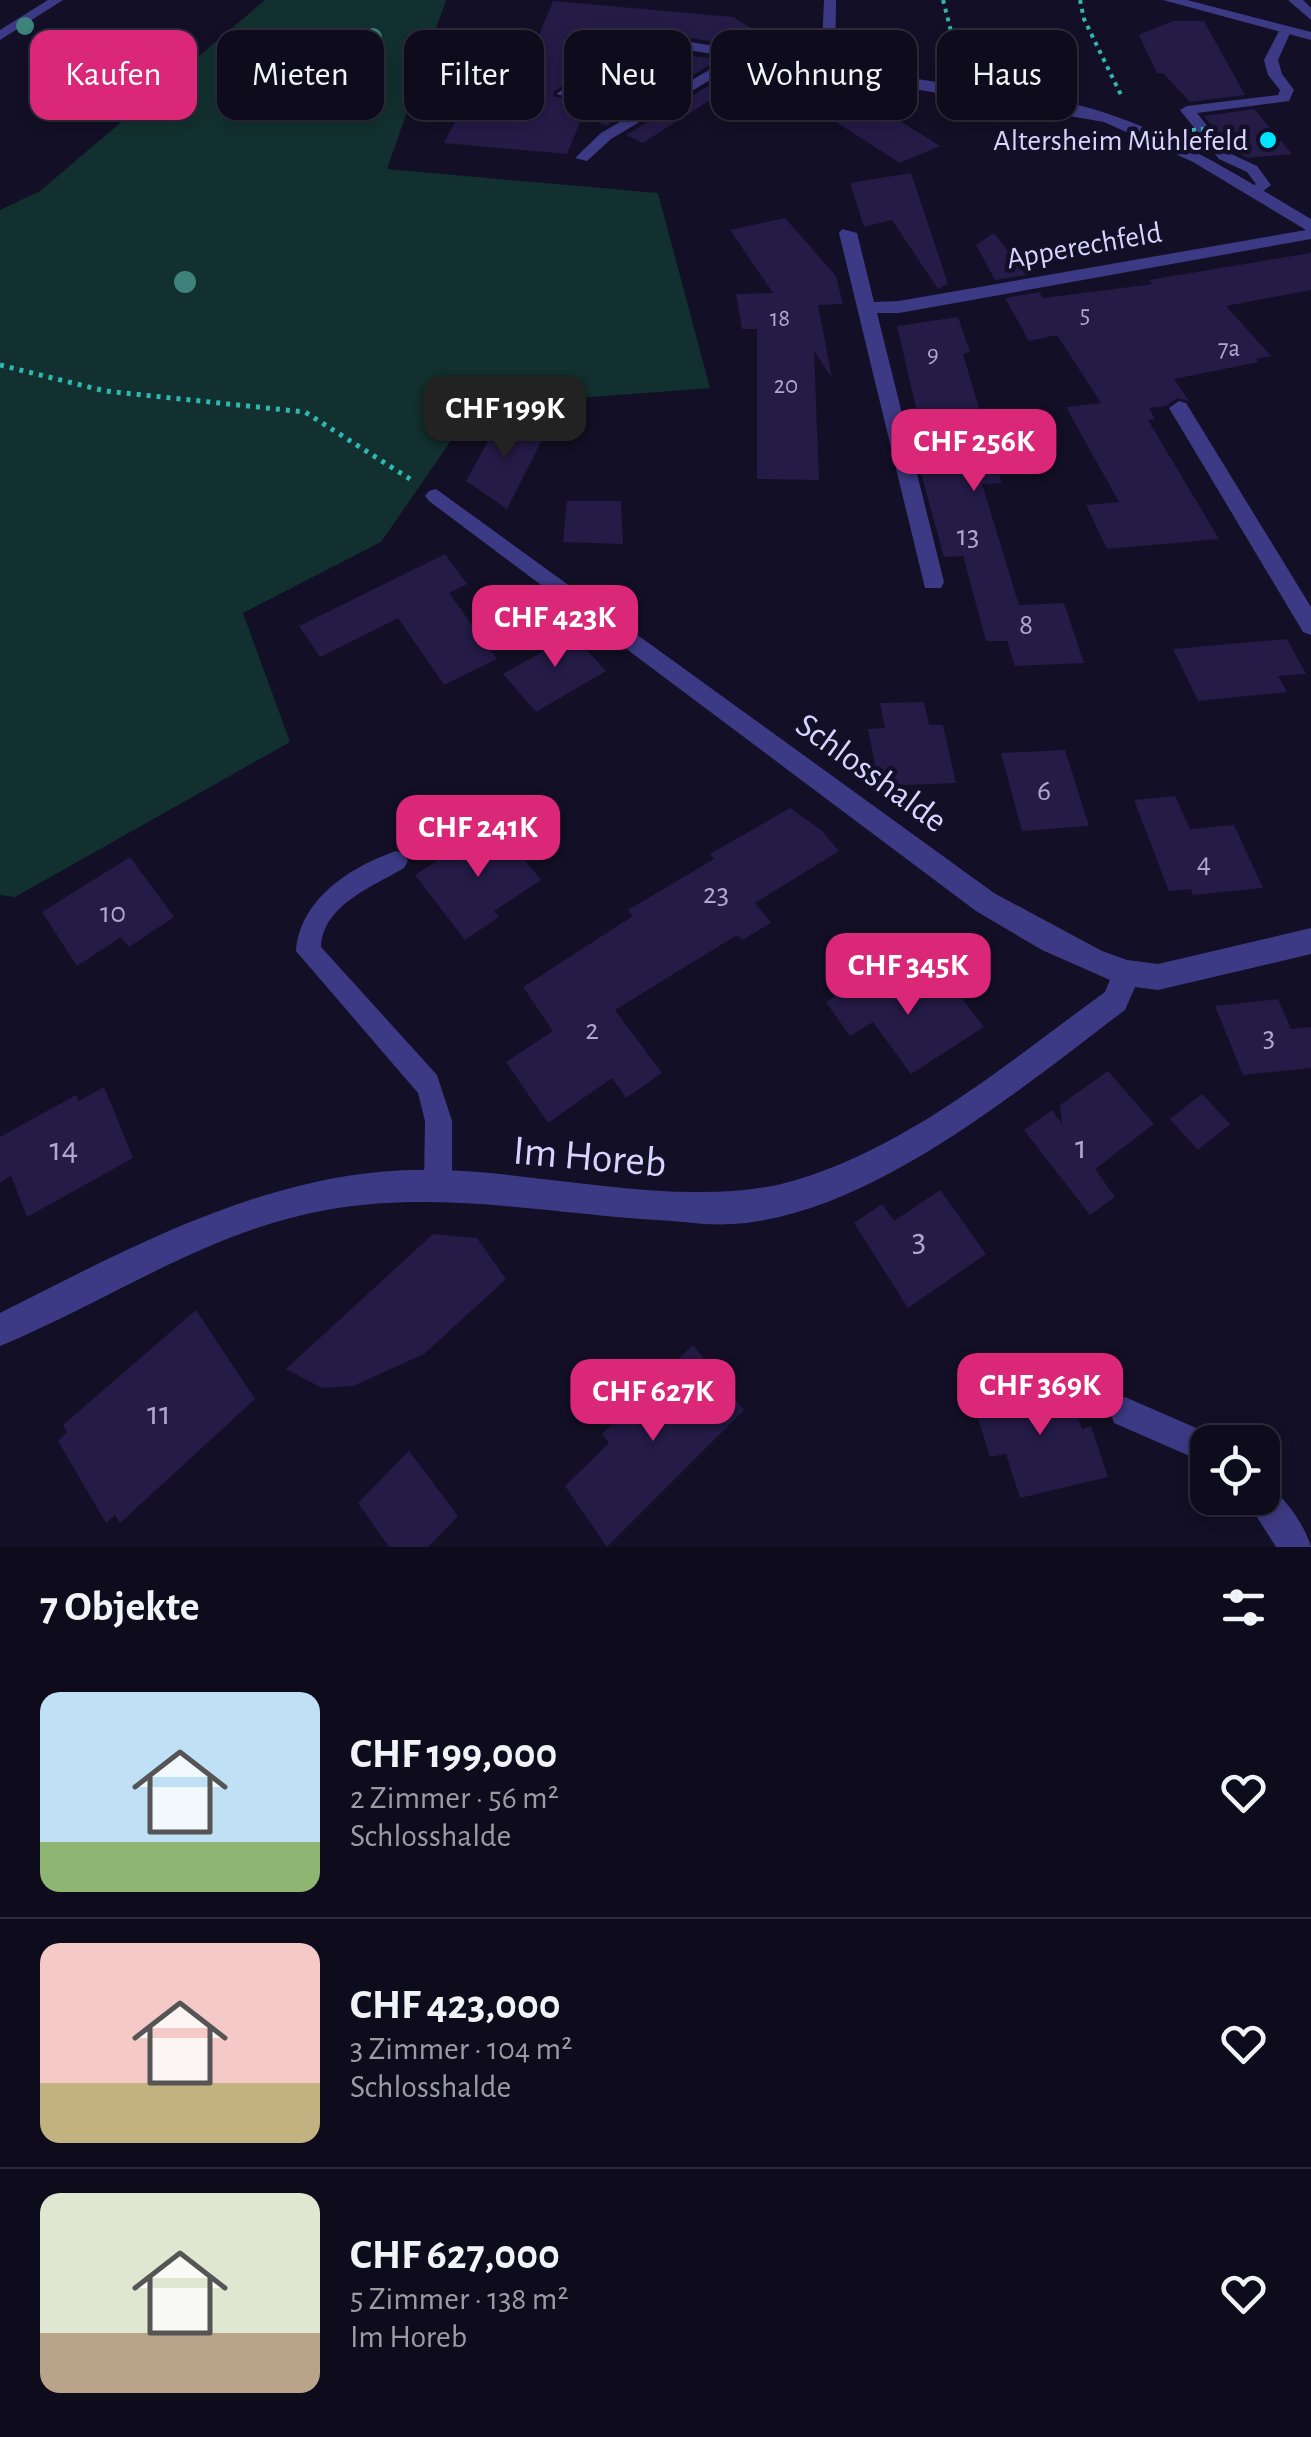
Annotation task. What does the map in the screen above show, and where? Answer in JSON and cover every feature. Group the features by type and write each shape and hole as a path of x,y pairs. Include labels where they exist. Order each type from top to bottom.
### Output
{"street":[{"path":"1170,0 1311,36"},
{"path":"1295,0 1311,16"},
{"path":"1077,112 1119,119 1254,193 1311,230"},
{"name":"Apperechfeld","path":"866,308 899,307 1311,230"},
{"path":"848,233 933,582"},
{"path":"1179,408 1311,626"},
{"name":"Schlosshalde","path":"436,496 985,902 1052,941 1127,973 1158,977 1311,942"},
{"name":"Im Horeb","path":"0,1330 166,1248 287,1201 362,1187 438,1185 740,1208 826,1185 918,1142 1115,1001 1127,973"}],"lane":[{"path":"0,36 58,0"},
{"path":"829,30 830,0"},
{"path":"1254,193 1264,185 1252,168 1224,156 1187,110 1284,98 1288,90 1275,75 1271,60 1285,31"},
{"path":"582,158 606,136 711,75"},
{"path":"396,862 315,916 307,934 308,951 428,1084 437,1104 440,1130 438,1185"},
{"path":"1125,1412 1190,1441"},
{"path":"1273,1515 1296,1547"}],"path":[{"path":"943,0 950,30"},
{"path":"1080,0 1084,19 1130,107 1119,119"},
{"path":"1192,130 1214,128"},
{"path":"0,365 105,391 305,412 436,496"}],"green space":[{"path":"265,0 446,0 436,30 404,30 404,120 387,169 658,193 710,388 475,406 381,542 243,613 290,742 15,897 0,895 0,210 40,191 124,120 197,120 197,58 217,41 217,120 384,120 384,30 230,30"}],"building":[{"path":"553,1 733,17 754,30 711,30 711,42 691,38 691,30 564,30 564,85 553,96 564,98 564,120 581,120 567,154 444,143 456,120 544,120 541,30"},
{"path":"1173,21 1204,21 1245,95 1190,102 1163,73 1157,73 1139,35"},
{"path":"691,56 711,58 711,64 691,76"},
{"path":"711,84 711,99 691,112 691,96"},
{"name":"Altersheim Mühlefeld","path":"1254,109 1292,154 1248,158 1232,150 1204,116"},
{"path":"593,120 616,120 606,126"},
{"path":"651,120 679,120 643,143 626,135"},
{"path":"833,120 898,120 940,146 900,163"},
{"path":"911,173 948,284 938,289 892,220 864,227 850,183"},
{"path":"785,218 836,276 843,304 818,305 832,378 814,351 819,480 757,479 757,329 742,329 736,294 773,293 730,230"},
{"path":"994,233 1026,275 995,280 976,245"},
{"path":"1311,253 1311,290 1226,306 1271,356 1256,359 1259,362 1174,379 1189,401 1177,398 1166,406 1149,408 1155,419 1148,420 1219,539 1107,549 1086,505 1119,502 1066,407 1101,403 1057,335 1029,341 1005,298 1039,292 1043,298 1153,284 1149,280"},
{"path":"958,317 970,352 963,354 981,415 991,415 1009,470 998,470 1002,483 982,484 1019,605 1064,603 1084,663 1015,666 1007,641 986,641 963,556 944,557 916,455 927,455 897,326"},
{"path":"499,421 541,428 537,436 543,438 507,509 466,481"},
{"path":"567,501 621,501 623,544 563,542"},
{"path":"445,554 467,584 449,593 497,659 444,685 398,618 320,657 299,626"},
{"path":"556,616 606,671 536,712 503,674 554,645"},
{"path":"1287,639 1306,674 1278,676 1287,692 1198,701 1173,649"},
{"path":"924,702 929,725 943,725 956,783 879,786 868,729 885,728 880,703"},
{"path":"1065,750 1089,826 1022,831 1001,753"},
{"path":"1175,796 1190,829 1234,825 1263,888 1193,895 1191,889 1169,891 1134,800"},
{"path":"790,808 821,830 839,851 755,903 771,923 742,940 737,935 615,1010 662,1073 626,1098 612,1078 548,1123 506,1062 553,1031 523,987 633,916 628,910 714,859 710,854"},
{"path":"495,824 541,880 494,911 499,917 465,940 415,875"},
{"path":"130,857 174,917 129,947 121,937 77,966 42,912"},
{"path":"873,972 892,996 914,983 920,990 944,975 984,1027 911,1074 873,1022 850,1036 826,1002"},
{"path":"1278,999 1291,1029 1311,1027 1311,1068 1243,1075 1215,1006"},
{"path":"1108,1071 1154,1124 1095,1169 1115,1197 1090,1215 1024,1130 1052,1110 1062,1124 1060,1105"},
{"path":"104,1087 133,1158 27,1217 11,1176 0,1183 0,1137 76,1095 79,1101"},
{"path":"1202,1094 1230,1124 1198,1150 1170,1119"},
{"path":"940,1190 986,1254 908,1308 854,1223 882,1204 894,1221"},
{"path":"433,1234 477,1238 506,1279 424,1354 353,1386 322,1388 286,1369"},
{"path":"196,1310 255,1399 120,1523 115,1515 106,1523 58,1441 67,1432 63,1425"},
{"path":"693,1345 744,1410 607,1547 565,1486 609,1443 602,1434"},
{"path":"1064,1378 1082,1429 1091,1426 1108,1477 1020,1498 1006,1454 990,1457 972,1399"},
{"path":"409,1451 458,1516 428,1547 389,1547 358,1503"}],"place":[{"name":"Altersheim Mühlefeld","path":"1268,140"}]}
